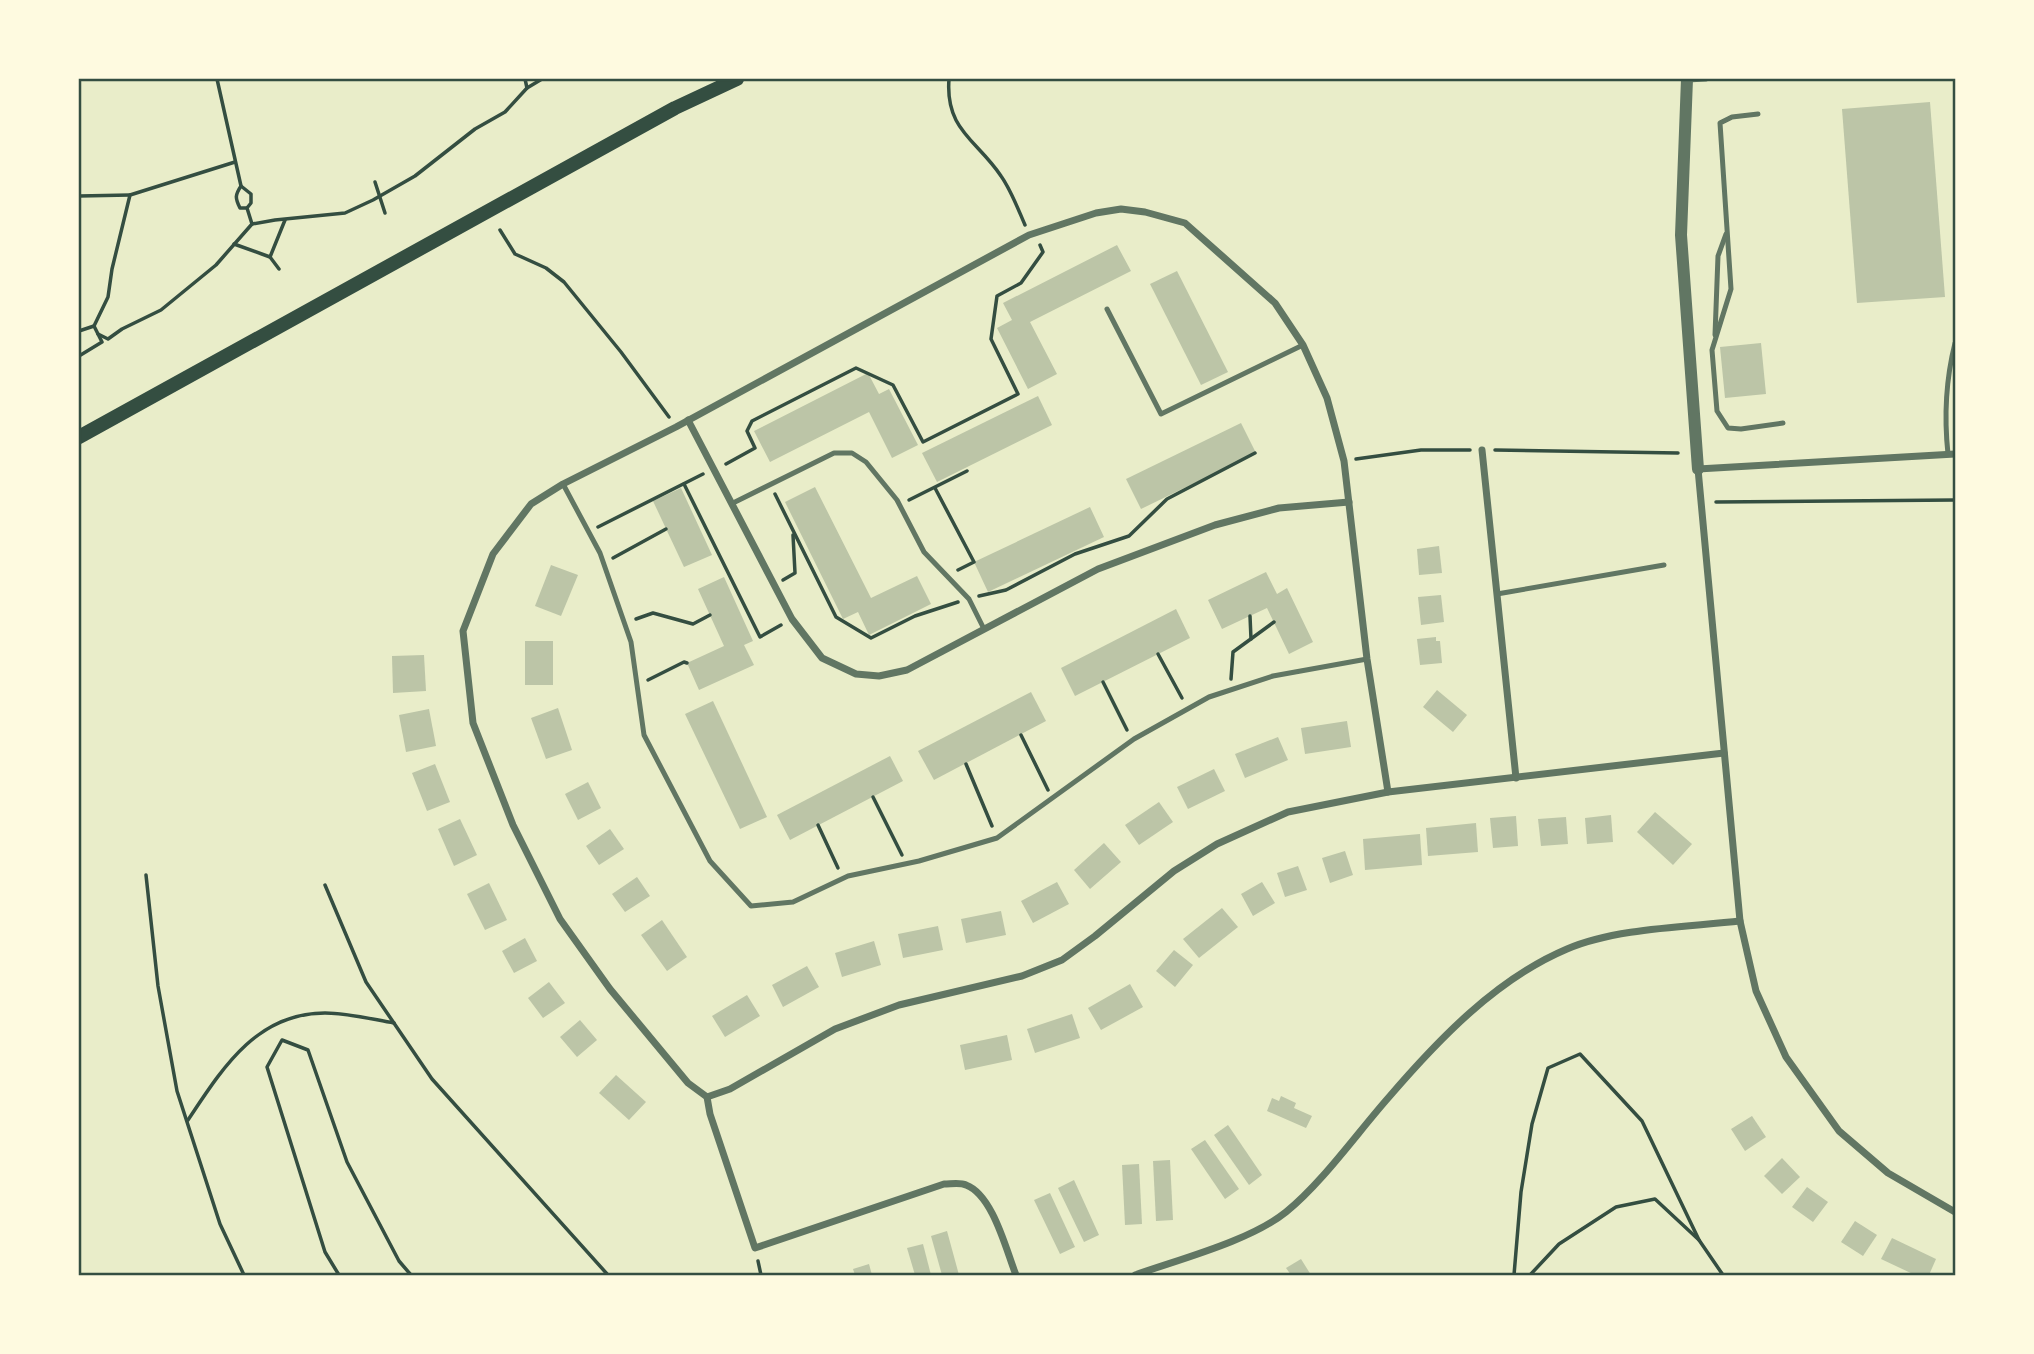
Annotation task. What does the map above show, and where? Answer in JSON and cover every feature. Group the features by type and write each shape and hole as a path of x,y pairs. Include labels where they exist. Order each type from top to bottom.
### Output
{"main road":[{"path":"79,437 675,108 737,79"}],"street":[{"path":"1687,80 1681,235 1699,469 1740,921 1756,991 1786,1057 1839,1131 1888,1173 1955,1212"},
{"path":"1016,1275 991,1210 980,1193 965,1184 944,1184 755,1248 710,1114 707,1097 688,1083 610,989 560,919 513,825 473,723 463,631 493,554 531,504 563,484 676,427 1032,234 1096,213 1121,209 1145,212 1185,223 1275,303 1303,345 1327,398 1344,461 1367,659 1388,792"},
{"path":"688,420 792,618 822,658 856,674 879,676 907,670 1098,569 1215,525 1279,508 1349,502"},
{"path":"1482,450 1516,778"},
{"path":"1699,469 1951,454"},
{"path":"707,1097 730,1089 835,1029 899,1005 1022,976 1062,960 1174,871 1217,844 1289,812 1388,792 1724,753"},
{"path":"1135,1275 1261,1229 1287,1211 1310,1189 1393,1091 1448,1033 1517,976 1568,948 1612,936 1740,921"}],"lane":[{"path":"1687,80 1706,79"},
{"path":"1758,114 1732,117 1720,123 1731,289 1712,350 1717,411 1728,428 1741,429 1783,423"},
{"path":"1715,342 1718,256 1728,231"},
{"path":"1107,309 1161,414 1303,345"},
{"path":"1951,454 1945,426 1945,405 1955,343"},
{"path":"733,503 834,453 852,453 866,462 899,505 924,552 969,599 984,629"},
{"path":"563,484 603,564 631,642 644,735 709,861 751,906 793,902 843,878 906,864 997,838 1132,740 1209,697 1273,676 1367,659"},
{"path":"1497,594 1664,565"}],"path":[{"path":"217,79 240,186 235,195 236,201 240,208 247,208"},
{"path":"524,79 527,88"},
{"path":"98,334 108,339 121,329 161,310 216,265 252,225 345,214 415,176 475,129 505,112 527,88 542,79"},
{"path":"588,532 755,449 747,431 752,421 856,368 893,385 923,442 1018,394 991,339 997,296 1021,283 1043,252 1001,175 965,138 956,123 948,79"},
{"path":"79,196 130,195 235,162"},
{"path":"375,182 385,213"},
{"path":"240,186 251,194 251,203 247,208"},
{"path":"79,331 94,326 108,297 130,195"},
{"path":"247,208 252,225"},
{"path":"270,257 286,219"},
{"path":"500,230 514,254 546,268 564,282 621,352 676,427"},
{"path":"234,244 270,257 279,269"},
{"path":"79,356 102,342 94,326"},
{"path":"1344,461 1421,450 1678,453"},
{"path":"977,597 1006,590 1075,554 1129,536 1167,499 1255,453"},
{"path":"899,505 967,471"},
{"path":"684,484 760,637 792,618"},
{"path":"770,485 836,617 871,638 915,616 960,602"},
{"path":"935,488 975,562 947,575"},
{"path":"1716,502 1955,500"},
{"path":"603,564 666,529"},
{"path":"775,585 795,573 793,533"},
{"path":"624,623 653,613 693,624 710,615"},
{"path":"1250,616 1251,639"},
{"path":"1230,690 1233,652 1274,622"},
{"path":"1158,654 1188,709"},
{"path":"636,685 684,662 687,663"},
{"path":"1102,682 1132,740"},
{"path":"1021,735 1052,799"},
{"path":"966,764 997,838"},
{"path":"873,797 906,864"},
{"path":"818,825 843,878"},
{"path":"146,875 158,986 177,1091 220,1224 244,1275"},
{"path":"325,885 366,982 432,1079 608,1275"},
{"path":"187,1122 223,1069 254,1037 293,1016 326,1013 394,1023"},
{"path":"339,1275 325,1252 267,1067 282,1040 308,1050 347,1162 399,1261 411,1275"},
{"path":"1514,1275 1521,1192 1532,1124 1548,1068 1580,1054 1642,1121 1699,1240 1723,1275"},
{"path":"1530,1275 1559,1244 1616,1207 1655,1199 1699,1240"}],"building":[{"path":"1930,102 1945,297 1857,303 1842,109"},
{"path":"1117,245 1131,271 1030,322 1057,374 1028,389 997,328 1012,320 1003,303"},
{"path":"1177,271 1228,372 1201,385 1150,284"},
{"path":"1761,343 1766,394 1725,398 1720,347"},
{"path":"868,373 879,394 889,389 918,445 892,458 869,412 770,462 754,431"},
{"path":"1038,396 1052,425 937,482 922,453"},
{"path":"1241,423 1256,453 1141,509 1126,479"},
{"path":"815,487 871,598 917,576 931,604 869,635 858,612 843,619 785,502"},
{"path":"681,488 712,555 684,567 653,501"},
{"path":"1090,507 1104,537 988,592 974,562"},
{"path":"1439,546 1442,573 1419,575 1417,549"},
{"path":"551,565 578,575 561,616 535,606"},
{"path":"1266,572 1277,594 1287,588 1313,642 1289,654 1267,608 1222,629 1208,600"},
{"path":"724,577 753,641 744,645 754,665 699,690 687,663 724,646 698,589"},
{"path":"1441,595 1444,622 1421,625 1418,597"},
{"path":"1176,609 1190,638 1075,696 1061,668"},
{"path":"1436,637 1436,641 1440,641 1442,663 1420,665 1417,639"},
{"path":"525,641 553,641 553,685 525,685"},
{"path":"424,655 426,691 393,693 392,656"},
{"path":"1437,690 1467,715 1453,732 1423,707"},
{"path":"1031,692 1046,721 934,780 918,751"},
{"path":"713,701 767,817 740,829 685,714"},
{"path":"558,708 572,750 546,759 531,718"},
{"path":"429,709 436,746 406,752 399,715"},
{"path":"1347,721 1351,747 1305,754 1301,728"},
{"path":"1278,737 1288,760 1245,778 1235,754"},
{"path":"890,756 903,781 790,840 777,815"},
{"path":"435,764 450,802 427,811 412,773"},
{"path":"1214,769 1225,791 1188,809 1177,787"},
{"path":"588,782 601,808 578,820 565,794"},
{"path":"1159,802 1173,822 1139,845 1125,825"},
{"path":"1655,812 1692,844 1673,865 1637,832"},
{"path":"1611,815 1613,842 1587,844 1585,818"},
{"path":"1516,816 1518,846 1493,848 1490,818"},
{"path":"1566,817 1568,844 1541,846 1538,819"},
{"path":"460,819 477,855 454,866 438,829"},
{"path":"1476,823 1478,852 1428,856 1426,828"},
{"path":"610,829 624,849 599,865 586,846"},
{"path":"1420,834 1422,865 1365,870 1363,839"},
{"path":"1104,843 1121,862 1090,889 1074,870"},
{"path":"1345,851 1353,875 1330,883 1322,858"},
{"path":"1298,866 1307,890 1285,897 1277,873"},
{"path":"637,877 650,896 625,912 612,894"},
{"path":"1057,882 1069,904 1033,923 1021,901"},
{"path":"1262,882 1275,903 1253,916 1241,894"},
{"path":"489,883 507,920 485,930 467,894"},
{"path":"1222,908 1238,927 1199,958 1183,939"},
{"path":"1001,911 1006,935 966,943 961,919"},
{"path":"662,920 687,957 667,971 641,935"},
{"path":"938,926 943,950 903,958 898,934"},
{"path":"525,938 537,961 514,973 502,951"},
{"path":"874,941 881,965 842,977 835,953"},
{"path":"1174,950 1193,965 1175,987 1156,971"},
{"path":"807,966 819,987 783,1007 772,985"},
{"path":"549,982 565,1003 543,1018 528,998"},
{"path":"1130,984 1143,1007 1101,1030 1088,1008"},
{"path":"747,995 760,1016 725,1037 712,1016"},
{"path":"1072,1014 1080,1038 1035,1053 1027,1029"},
{"path":"580,1020 597,1040 577,1057 560,1037"},
{"path":"1007,1035 1012,1060 965,1070 960,1045"},
{"path":"616,1075 646,1102 629,1120 599,1093"},
{"path":"1281,1096 1296,1103 1294,1108 1312,1116 1306,1128 1267,1111 1272,1098 1279,1101"},
{"path":"1752,1116 1766,1137 1745,1151 1731,1129"},
{"path":"1228,1125 1262,1175 1249,1185 1214,1135"},
{"path":"1205,1140 1239,1189 1225,1199 1191,1149"},
{"path":"1782,1158 1800,1177 1782,1194 1764,1176"},
{"path":"1170,1160 1173,1220 1156,1221 1153,1161"},
{"path":"1139,1164 1142,1224 1125,1225 1122,1165"},
{"path":"1074,1180 1099,1235 1084,1242 1058,1188"},
{"path":"1807,1187 1828,1202 1813,1222 1792,1207"},
{"path":"1050,1193 1075,1247 1060,1254 1034,1200"},
{"path":"1855,1221 1877,1235 1863,1256 1841,1242"},
{"path":"947,1231 959,1275 942,1275 931,1236"},
{"path":"1892,1238 1936,1259 1929,1275 1915,1275 1881,1259"},
{"path":"923,1244 931,1275 915,1275 907,1248"},
{"path":"1301,1259 1311,1275 1291,1275 1286,1268"},
{"path":"869,1264 872,1275 855,1275 853,1269"}]}
